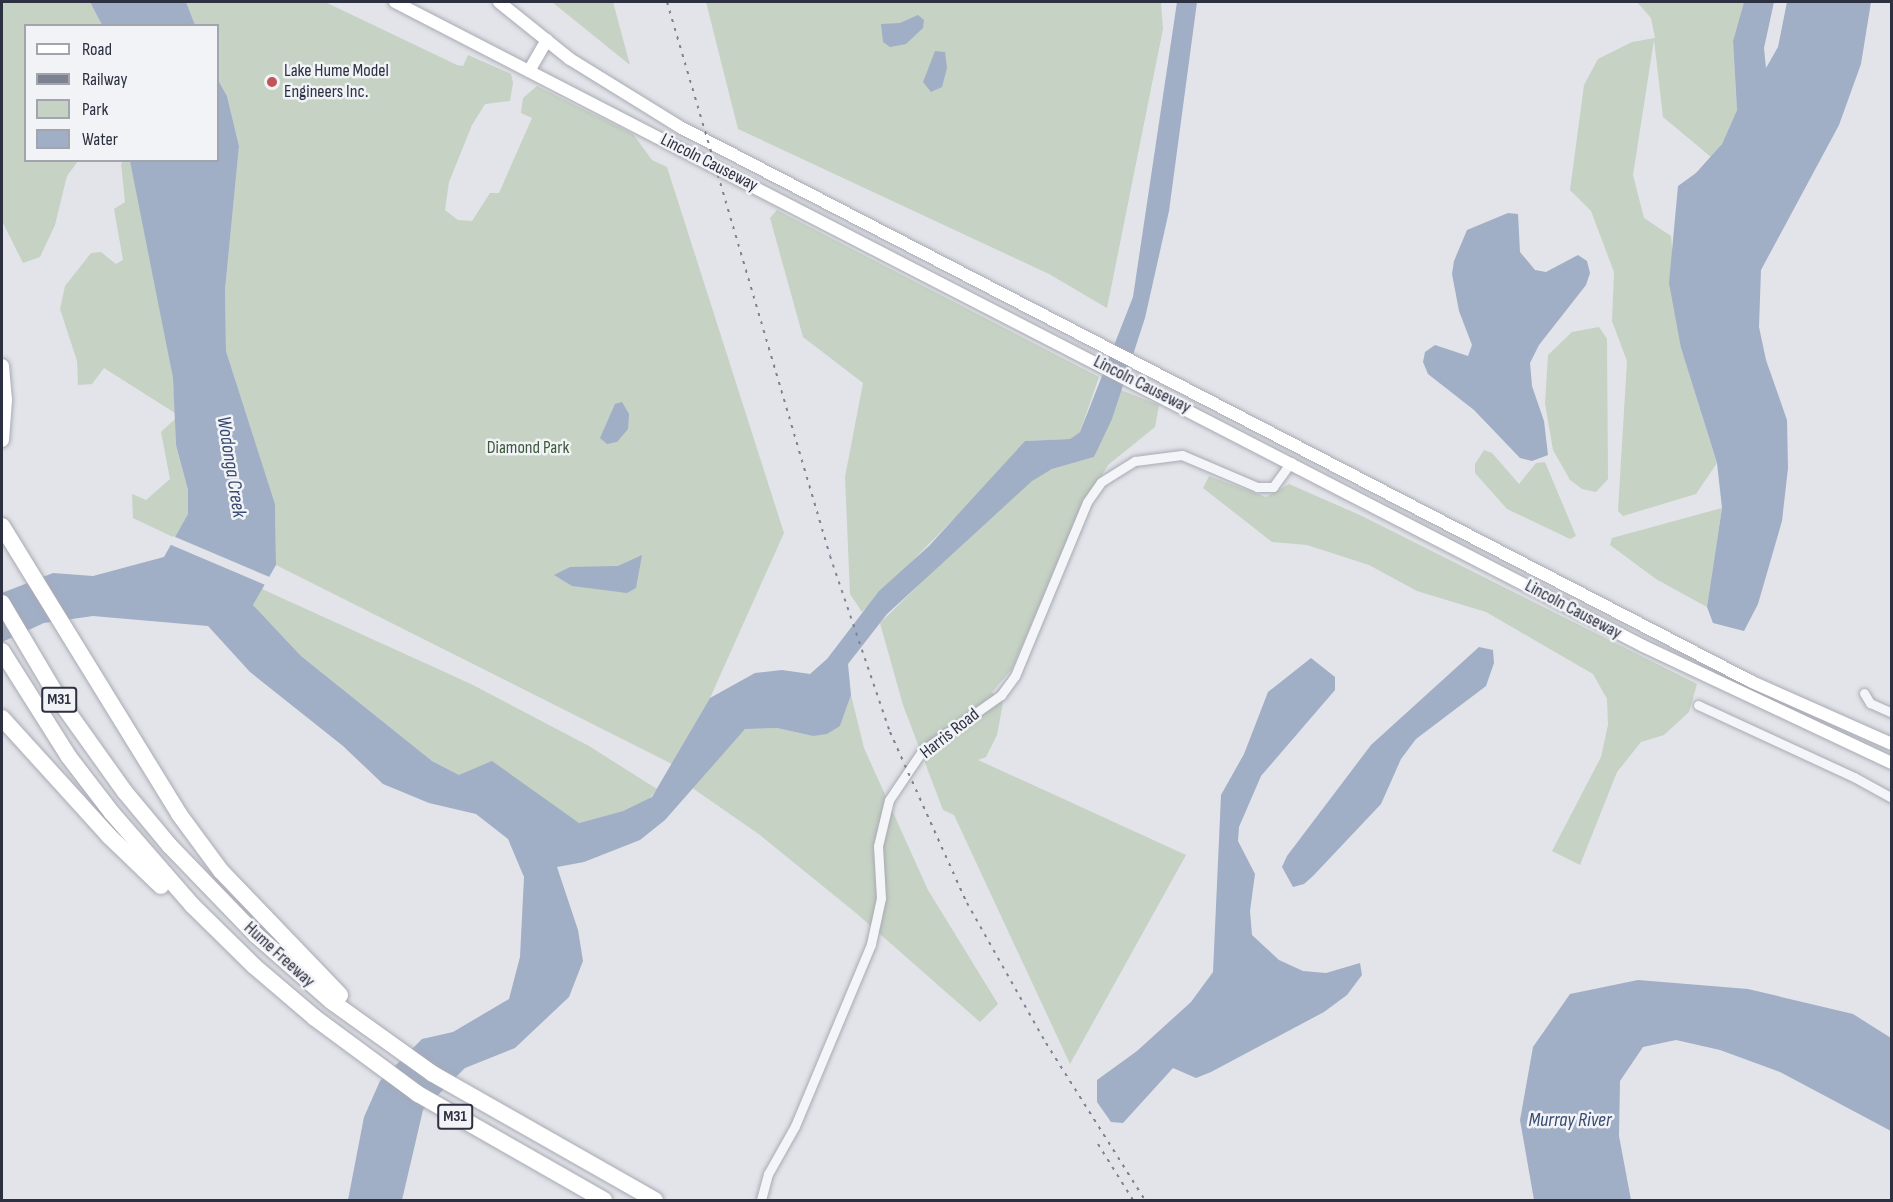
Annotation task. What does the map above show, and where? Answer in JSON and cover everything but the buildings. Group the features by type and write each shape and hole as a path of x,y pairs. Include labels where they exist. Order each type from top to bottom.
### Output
{"highway":[{"path":"4,532 156,780 221,871 334,997"},
{"name":"Hume Freeway","path":"2,603 60,701 125,792 213,893 334,997"},
{"name":"Hume Freeway","path":"2,651 101,800 145,853 235,948 315,1018 418,1094 604,1200"},
{"path":"2,718 83,808 187,910 235,948"},
{"name":"M31","path":"334,997 433,1074 655,1200"}],"main road":[{"name":"Lincoln Causeway","path":"499,2 612,87 680,127 1650,630 1713,662 1892,744"},
{"name":"Lincoln Causeway","path":"400,3 1643,646 1892,763"},
{"path":"529,71 547,40"},
{"path":"2,366 5,400 2,440"},
{"path":"1291,462 1298,447"}],"street":[{"name":"Harris Road","path":"761,1200 768,1174 795,1126 871,944 881,898 878,846 890,800 922,751 1000,695 1015,676 1087,502 1101,482 1135,461 1182,454 1257,487 1273,487 1291,462"},
{"path":"1864,693 1870,703 1892,713"},
{"path":"1698,705 1854,777 1892,798"}],"green space":[{"path":"2,2 90,2 101,24 24,24 24,162 77,162 67,176 55,225 40,257 23,263 2,221"},
{"name":"Diamond Park","path":"186,2 325,2 457,65 463,66 468,55 511,74 513,83 510,101 485,104 472,125 449,182 445,210 458,220 472,221 490,193 499,193 532,118 521,113 523,98 537,86 633,134 652,160 667,167 784,533 710,698 672,764 276,565 275,504 226,351 225,290 239,146 227,96 219,82 219,24 195,24"},
{"path":"552,2 613,2 630,65"},
{"path":"706,2 1161,2 1163,29 1107,308 1049,274 738,129"},
{"path":"1637,2 1744,2 1733,41 1737,110 1722,144 1711,157 1663,117 1654,40 1633,175 1644,218 1671,236 1681,348 1717,463 1696,494 1623,516 1618,511 1627,361 1612,321 1614,272 1591,211 1570,190 1584,85 1598,59 1632,42 1655,38 1651,18"},
{"path":"130,162 143,213 173,378 175,413 104,368 92,384 78,385 77,361 60,309 65,286 91,253 101,252 116,264 123,260 114,209 125,202 121,163"},
{"path":"777,210 1099,377 1080,432 1070,439 1025,441 992,480 862,612 850,594 845,477 863,383 803,337 770,218"},
{"path":"1599,327 1607,339 1608,479 1596,492 1582,489 1570,480 1553,450 1545,403 1548,355 1572,332"},
{"path":"1121,390 1159,405 1155,427 1108,465 1077,517 1012,669 992,692 1003,703 997,735 986,757 978,760 1186,855 1070,1064 954,815 943,810 903,705 880,623 990,515 1032,480 1052,469 1094,457"},
{"path":"175,419 176,445 188,490 188,514 175,538 133,518 132,494 146,500 170,479 161,432"},
{"path":"1484,450 1492,453 1519,484 1536,463 1545,462 1576,536 1570,539 1507,509 1475,473 1475,464"},
{"path":"1209,476 1266,497 1289,484 1362,516 1697,684 1689,712 1664,735 1641,742 1617,772 1580,865 1552,851 1601,757 1608,725 1607,699 1593,674 1486,612 1417,591 1369,565 1307,545 1272,542 1203,488"},
{"path":"1722,508 1707,607 1656,579 1610,545 1612,538"},
{"path":"262,589 471,684 589,746 657,789 649,799 623,811 579,823 549,803 459,775 432,761 301,656 253,605"},
{"path":"851,695 864,748 928,890 998,1004 980,1022 856,913 760,835 691,787 745,729 777,728 813,736 840,726"}],"water":[{"path":"90,2 186,2 195,24 101,24"},
{"name":"Wodonga Creek","path":"1177,2 1197,2 1169,211 1145,318 1112,419 1094,457 1052,469 1032,481 887,614 848,664 851,695 840,726 827,734 813,736 777,728 745,729 665,820 640,840 584,862 557,867 578,930 583,961 569,997 515,1048 465,1068 423,1110 402,1200 348,1200 364,1117 380,1081 422,1039 453,1032 509,999 520,957 524,877 508,839 476,814 429,803 383,784 343,746 250,672 208,626 93,616 44,623 2,642 2,593 53,573 93,576 164,557 188,514 188,490 176,445 173,378 130,162 219,162 219,82 227,96 239,146 225,290 226,351 275,504 276,565 253,605 301,656 432,761 459,775 492,761 579,823 623,811 652,797 710,698 755,673 782,670 810,674 827,659 879,591 929,546 1025,441 1070,439 1080,432 1133,297"},
{"path":"1744,2 1774,2 1764,48 1766,68 1778,47 1787,2 1871,2 1861,64 1839,125 1761,270 1759,327 1766,360 1787,420 1788,468 1782,521 1758,604 1744,631 1713,623 1707,607 1722,508 1717,463 1681,348 1669,283 1678,186 1696,173 1722,144 1737,110 1733,41"},
{"path":"918,15 924,20 923,28 906,44 890,47 883,42 881,24 900,23"},
{"path":"935,51 945,52 947,68 942,87 931,92 923,82"},
{"path":"1508,213 1518,214 1520,252 1535,270 1546,272 1578,255 1587,261 1590,273 1586,285 1539,345 1530,363 1532,386 1544,421 1548,455 1532,461 1520,458 1474,410 1428,374 1423,362 1425,352 1435,345 1468,356 1472,345 1459,311 1452,274 1454,261 1467,230"},
{"path":"622,402 629,414 628,429 617,442 607,444 600,438 615,404"},
{"path":"642,555 636,588 627,593 572,586 554,575 570,567 618,566"},
{"path":"1479,647 1493,650 1494,663 1486,686 1416,739 1401,759 1381,804 1313,876 1304,884 1293,887 1282,867 1287,856 1371,745"},
{"path":"1311,658 1335,677 1335,690 1261,776 1239,827 1238,841 1255,874 1250,911 1252,935 1279,960 1303,971 1326,973 1360,963 1362,975 1347,995 1324,1012 1211,1072 1196,1078 1173,1068 1123,1123 1111,1122 1097,1102 1097,1080 1137,1051 1191,1002 1213,972 1221,795 1244,754 1268,692"},
{"name":"Murray River","path":"1638,980 1748,989 1853,1014 1891,1038 1891,1131 1780,1072 1720,1050 1676,1040 1643,1047 1620,1081 1619,1136 1631,1200 1534,1200 1520,1120 1533,1047 1570,994"}],"pier":[{"path":"173,536 272,578 269,586 169,544"}],"railway":[{"path":"667,2 830,556 890,732 967,903 1046,1043 1145,1200"},
{"path":"1098,1144 1133,1200"}],"place":[{"name":"Lake Hume Model Engineers Inc.","path":"272,82"}]}
